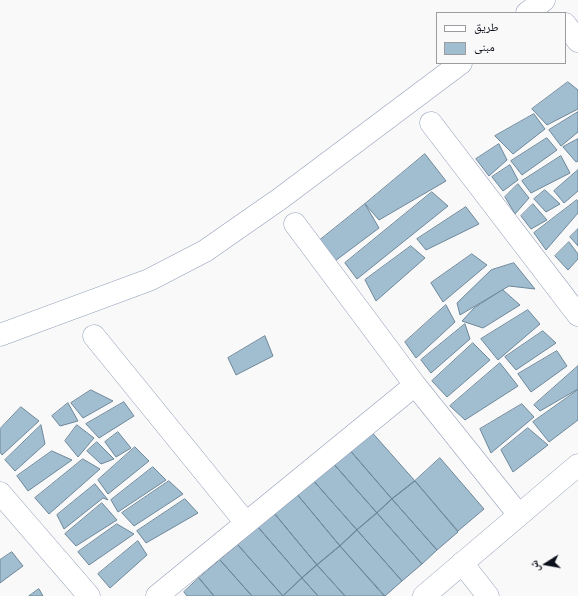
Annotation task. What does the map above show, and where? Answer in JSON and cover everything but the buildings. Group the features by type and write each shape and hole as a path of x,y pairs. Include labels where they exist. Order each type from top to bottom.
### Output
{"street":[{"path":"528,12 544,0"},
{"path":"566,25 578,41"},
{"path":"0,335 149,280 205,251 281,198 460,64"},
{"path":"431,123 578,315"},
{"path":"295,224 415,385 519,515"},
{"path":"94,336 246,523"},
{"path":"157,596 415,385"},
{"path":"424,596 578,465"},
{"path":"0,493 89,596"},
{"path":"462,564 488,596"}]}
